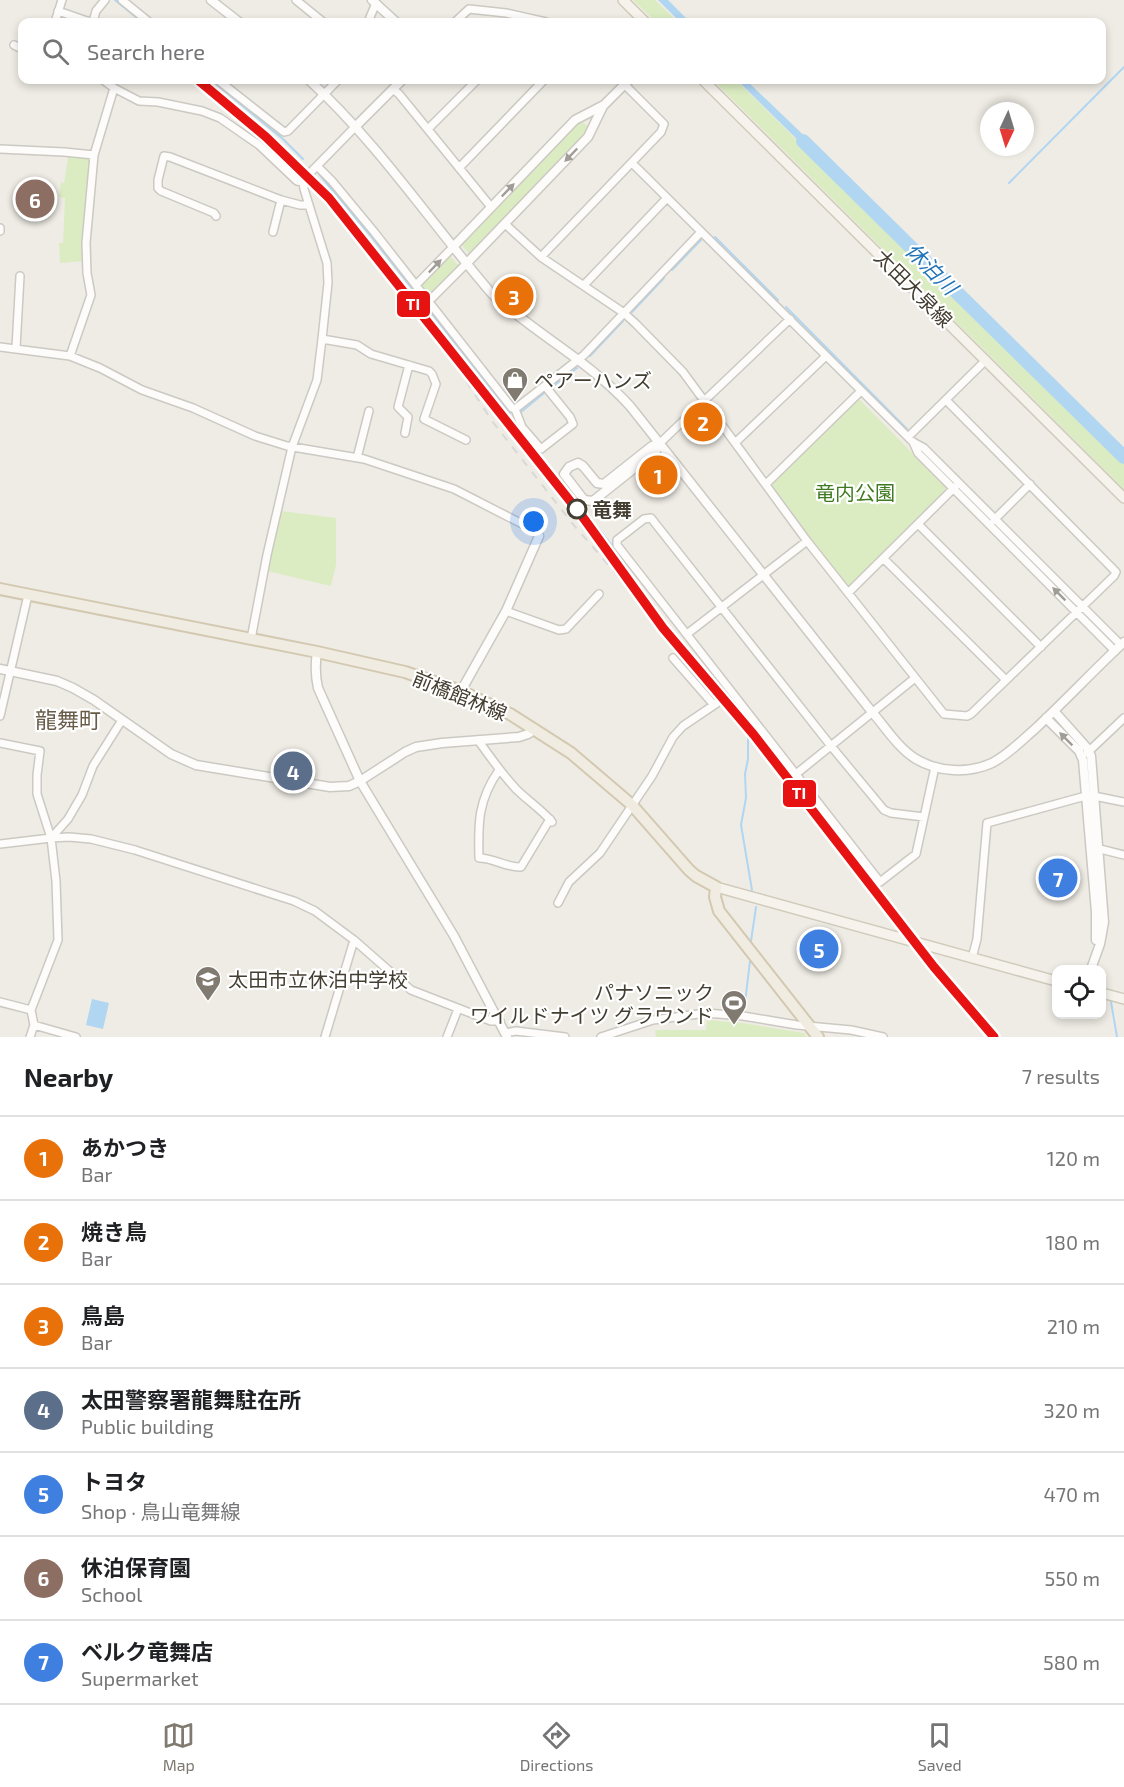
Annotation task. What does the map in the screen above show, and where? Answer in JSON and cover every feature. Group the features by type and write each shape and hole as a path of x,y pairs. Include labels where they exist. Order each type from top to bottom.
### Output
{"main road":[{"path":"623,0 641,18"},
{"name":"太田大泉線","path":"707,84 1124,498"},
{"name":"前橋館林線","path":"0,589 317,652 405,672 461,691 499,708 571,753 632,805 689,870 716,887"},
{"path":"818,1037 719,911 715,902 716,887 1052,980"},
{"path":"1106,994 1124,999"}],"street":[{"path":"56,18 62,0"},
{"path":"94,18 105,0"},
{"path":"122,0 144,18"},
{"path":"211,0 234,18"},
{"path":"296,0 318,18"},
{"path":"369,18 375,1 392,18"},
{"path":"459,18 469,9 506,13 524,18"},
{"path":"58,11 78,18"},
{"path":"14,45 18,47"},
{"path":"108,84 139,101 158,102 220,117 259,145 297,181 303,182"},
{"path":"223,84 284,132 288,131 334,84"},
{"path":"313,84 356,127 492,294 512,312 579,359 615,389 906,752 935,767 953,770 980,768 1009,753 1120,646 989,525 918,453 911,440"},
{"path":"303,182 398,84"},
{"path":"428,129 473,84"},
{"path":"459,168 540,84"},
{"path":"429,301 588,137 603,106 621,84"},
{"path":"541,257 661,132 664,124 627,84"},
{"path":"70,356 91,295 87,273 86,243 94,156 114,88"},
{"path":"393,89 491,207"},
{"path":"416,285 575,120 603,106"},
{"path":"0,149 94,156"},
{"path":"216,216 214,213 158,188 164,156 281,200 309,205"},
{"path":"632,163 911,440 924,448 1081,609"},
{"path":"317,166 342,192 515,409 522,427 540,449 573,424 545,386"},
{"path":"251,639 267,555 292,447 317,380 322,339 328,283 327,263 303,182"},
{"path":"584,285 667,198"},
{"path":"273,232 281,200"},
{"path":"505,224 541,257 624,313 663,350 705,400 807,541 944,714 967,716 1081,609 1116,572 946,400"},
{"path":"515,409 579,359 701,232"},
{"path":"16,348 20,276"},
{"path":"660,443 652,446 604,484 597,483 578,463 569,467 564,474 584,500 593,501 656,451 660,443 790,319"},
{"path":"322,339 357,345 371,354 429,371 436,384 424,419 466,440"},
{"path":"0,347 70,356 100,368 142,390 193,408 255,436 292,447 357,458 454,489 534,530 539,536 506,611 461,691"},
{"path":"736,442 826,356"},
{"path":"911,440 946,400 986,360"},
{"path":"405,433 408,417 399,411 398,404 409,365"},
{"path":"766,484 861,391"},
{"path":"357,458 369,411"},
{"path":"848,593 959,483"},
{"path":"989,525 1030,484"},
{"path":"924,817 884,810 649,517 617,540 617,545 880,882 916,854 935,767"},
{"path":"918,524 1041,647"},
{"path":"687,634 807,541"},
{"path":"884,559 1006,680"},
{"path":"506,611 559,630 566,630 599,594"},
{"path":"0,716 28,595"},
{"path":"317,652 315,678 318,688 360,781 453,936 506,1035 516,1031 565,1037"},
{"path":"558,903 568,882 600,854 652,776 673,737 683,726 715,704 673,658"},
{"path":"0,669 57,681 73,688 171,754 196,765 330,787 349,786 360,781 413,748 442,743 519,737 535,729"},
{"path":"796,774 915,678"},
{"path":"1054,711 1086,753 1104,922 1100,944 1091,965"},
{"path":"1046,718 1086,753"},
{"path":"1086,753 1124,718"},
{"path":"51,838 68,819 82,795 93,766 122,720"},
{"path":"477,740 518,791 542,809 551,820 521,867 479,858 479,818 485,794 499,770"},
{"path":"0,743 40,751 37,794 51,838 56,881 58,940 31,1010 34,1025 30,1037"},
{"path":"972,958 977,939 987,823 1090,796 1124,802"},
{"path":"0,844 69,837 91,839 294,901 315,911 354,940 411,990 491,1021 500,1021"},
{"path":"1095,848 1124,855"},
{"path":"325,1037 354,940"},
{"path":"0,1002 31,1010"},
{"path":"447,1037 458,1009"},
{"path":"601,1037 653,1020 699,1013 743,1016 797,1025 850,1030 883,1037"},
{"path":"34,1025 76,1037"}],"green space":[{"path":"633,0 655,0 674,18 652,18"},
{"path":"717,84 740,84 1088,427 1124,463 1124,489"},
{"path":"581,121 589,127 586,135 471,256 460,243 574,124"},
{"path":"68,157 90,158 84,261 60,263 59,243 63,243 65,198 59,197 61,182 64,183"},
{"path":"449,255 460,267 432,295 429,295 422,287 423,283"},
{"name":"竜内公園","path":"859,399 947,488 946,492 851,586 847,586 773,488 773,482"},
{"path":"281,511 336,518 336,565 331,586 267,571"},
{"name":"パナソニック ワイルドナイツ グラウンド","path":"707,1020 804,1033 807,1037 656,1037 655,1030 706,1030"}],"water":[{"path":"658,0 668,0 686,18 676,18"},
{"path":"741,84 750,84 818,149 812,154"},
{"path":"92,999 109,1003 103,1029 86,1025"}],"waterway":[{"path":"115,0 137,18"},
{"path":"1009,183 1124,67"},
{"path":"216,84 283,139 303,159"},
{"name":"休泊川","path":"803,141 1124,457"},
{"path":"319,174 510,413"},
{"path":"715,237 778,300"},
{"path":"672,270 701,240"},
{"path":"632,312 664,278"},
{"path":"786,307 907,429"},
{"path":"590,356 623,321"},
{"path":"552,387 577,368"},
{"path":"521,412 544,393"},
{"path":"922,451 947,476"},
{"path":"591,519 695,650"},
{"path":"999,528 1076,605"},
{"path":"1085,614 1106,636"},
{"path":"1059,725 1078,744"},
{"path":"748,735 746,798 741,825 752,890"},
{"path":"751,941 756,907"},
{"path":"744,1011 750,961"},
{"path":"1111,1002 1117,1037"}],"railway":[{"path":"423,314 492,421 572,523 663,628"}],"transit line":[{"name":"TI","path":"203,84 266,137 329,198 582,516 663,628 754,735 934,967 994,1037"}],"place":[{"name":"休泊保育園","path":"35,199"},
{"name":"鳥島","path":"514,296"},
{"name":"ペアーハンズ","path":"515,403"},
{"name":"焼き鳥","path":"703,422"},
{"name":"あかつき","path":"658,475"},
{"name":"竜舞","path":"577,509"},
{"name":"太田警察署龍舞駐在所","path":"293,771"},
{"name":"ベルク竜舞店","path":"1058,878"},
{"name":"トヨタ","path":"819,949"},
{"name":"太田市立休泊中学校","path":"208,1002"},
{"name":"パナソニック ワイルドナイツ グラウンド","path":"734,1026"}],"district":[{"name":"龍舞町","path":"68,719"}]}
